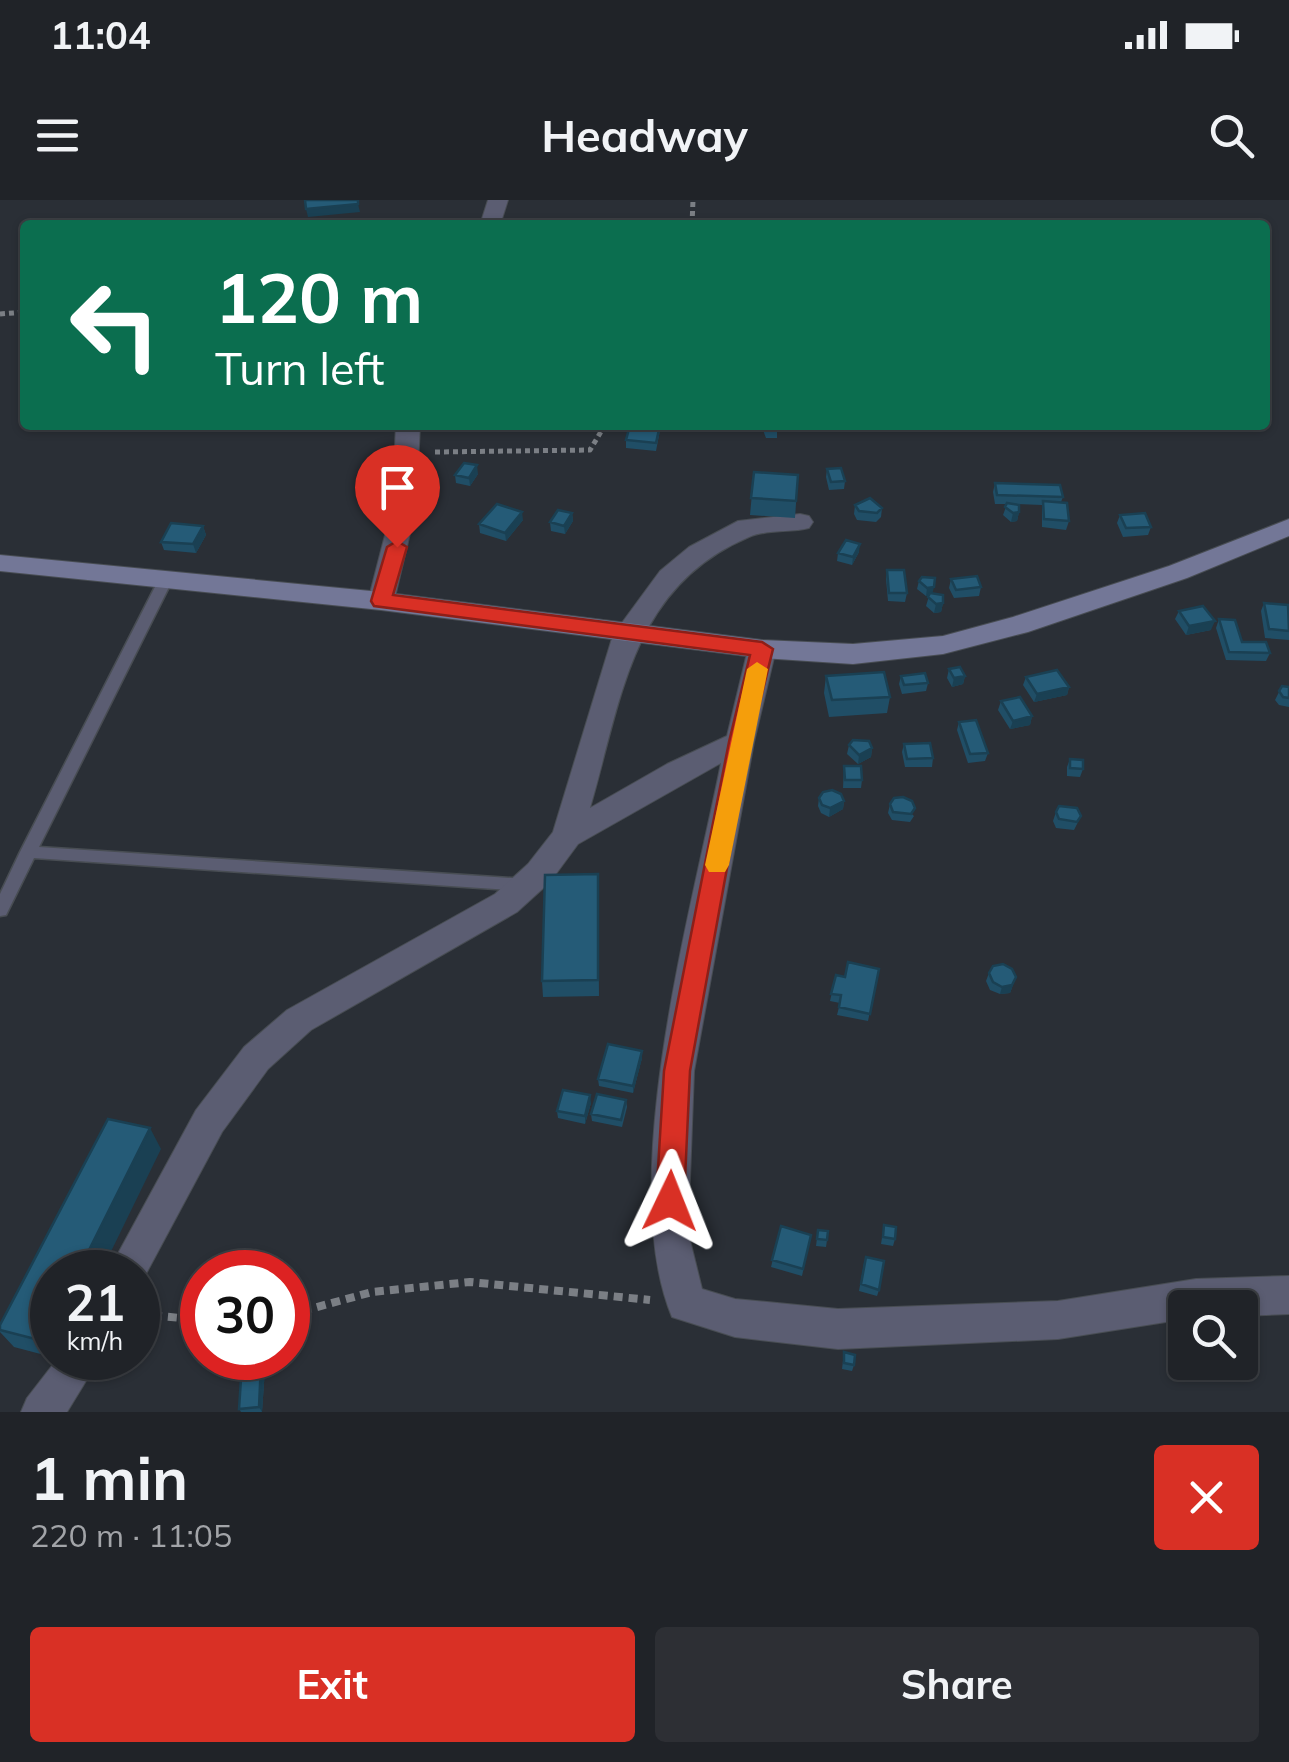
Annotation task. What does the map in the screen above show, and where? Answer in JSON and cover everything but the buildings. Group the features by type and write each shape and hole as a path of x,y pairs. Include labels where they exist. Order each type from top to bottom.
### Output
{"street":[{"path":"381,601 397,547 409,453 408,430"},
{"path":"567,836 627,635 668,576 747,527 800,522"},
{"path":"0,562 381,601 627,635 853,654 943,645 1019,625 1178,572 1289,527"},
{"path":"762,649 740,742 677,1071 670,1232 686,1304 735,1318 838,1329 1058,1320 1196,1298 1289,1295"},
{"path":"139,1250 208,1120 256,1058 299,1020 506,903 567,836 677,772 740,742"},
{"path":"41,1412 67,1380"}],"lane":[{"path":"0,910 166,579"},
{"path":"28,852 526,885"}],"path":[{"path":"409,453 590,450 602,430"},
{"path":"310,1310 372,1292 470,1282 686,1304"}],"slow traffic":[{"path":"717,865 757,669"}],"route":[{"path":"397,547 381,601 762,649 740,742 677,1071 670,1201"}]}
